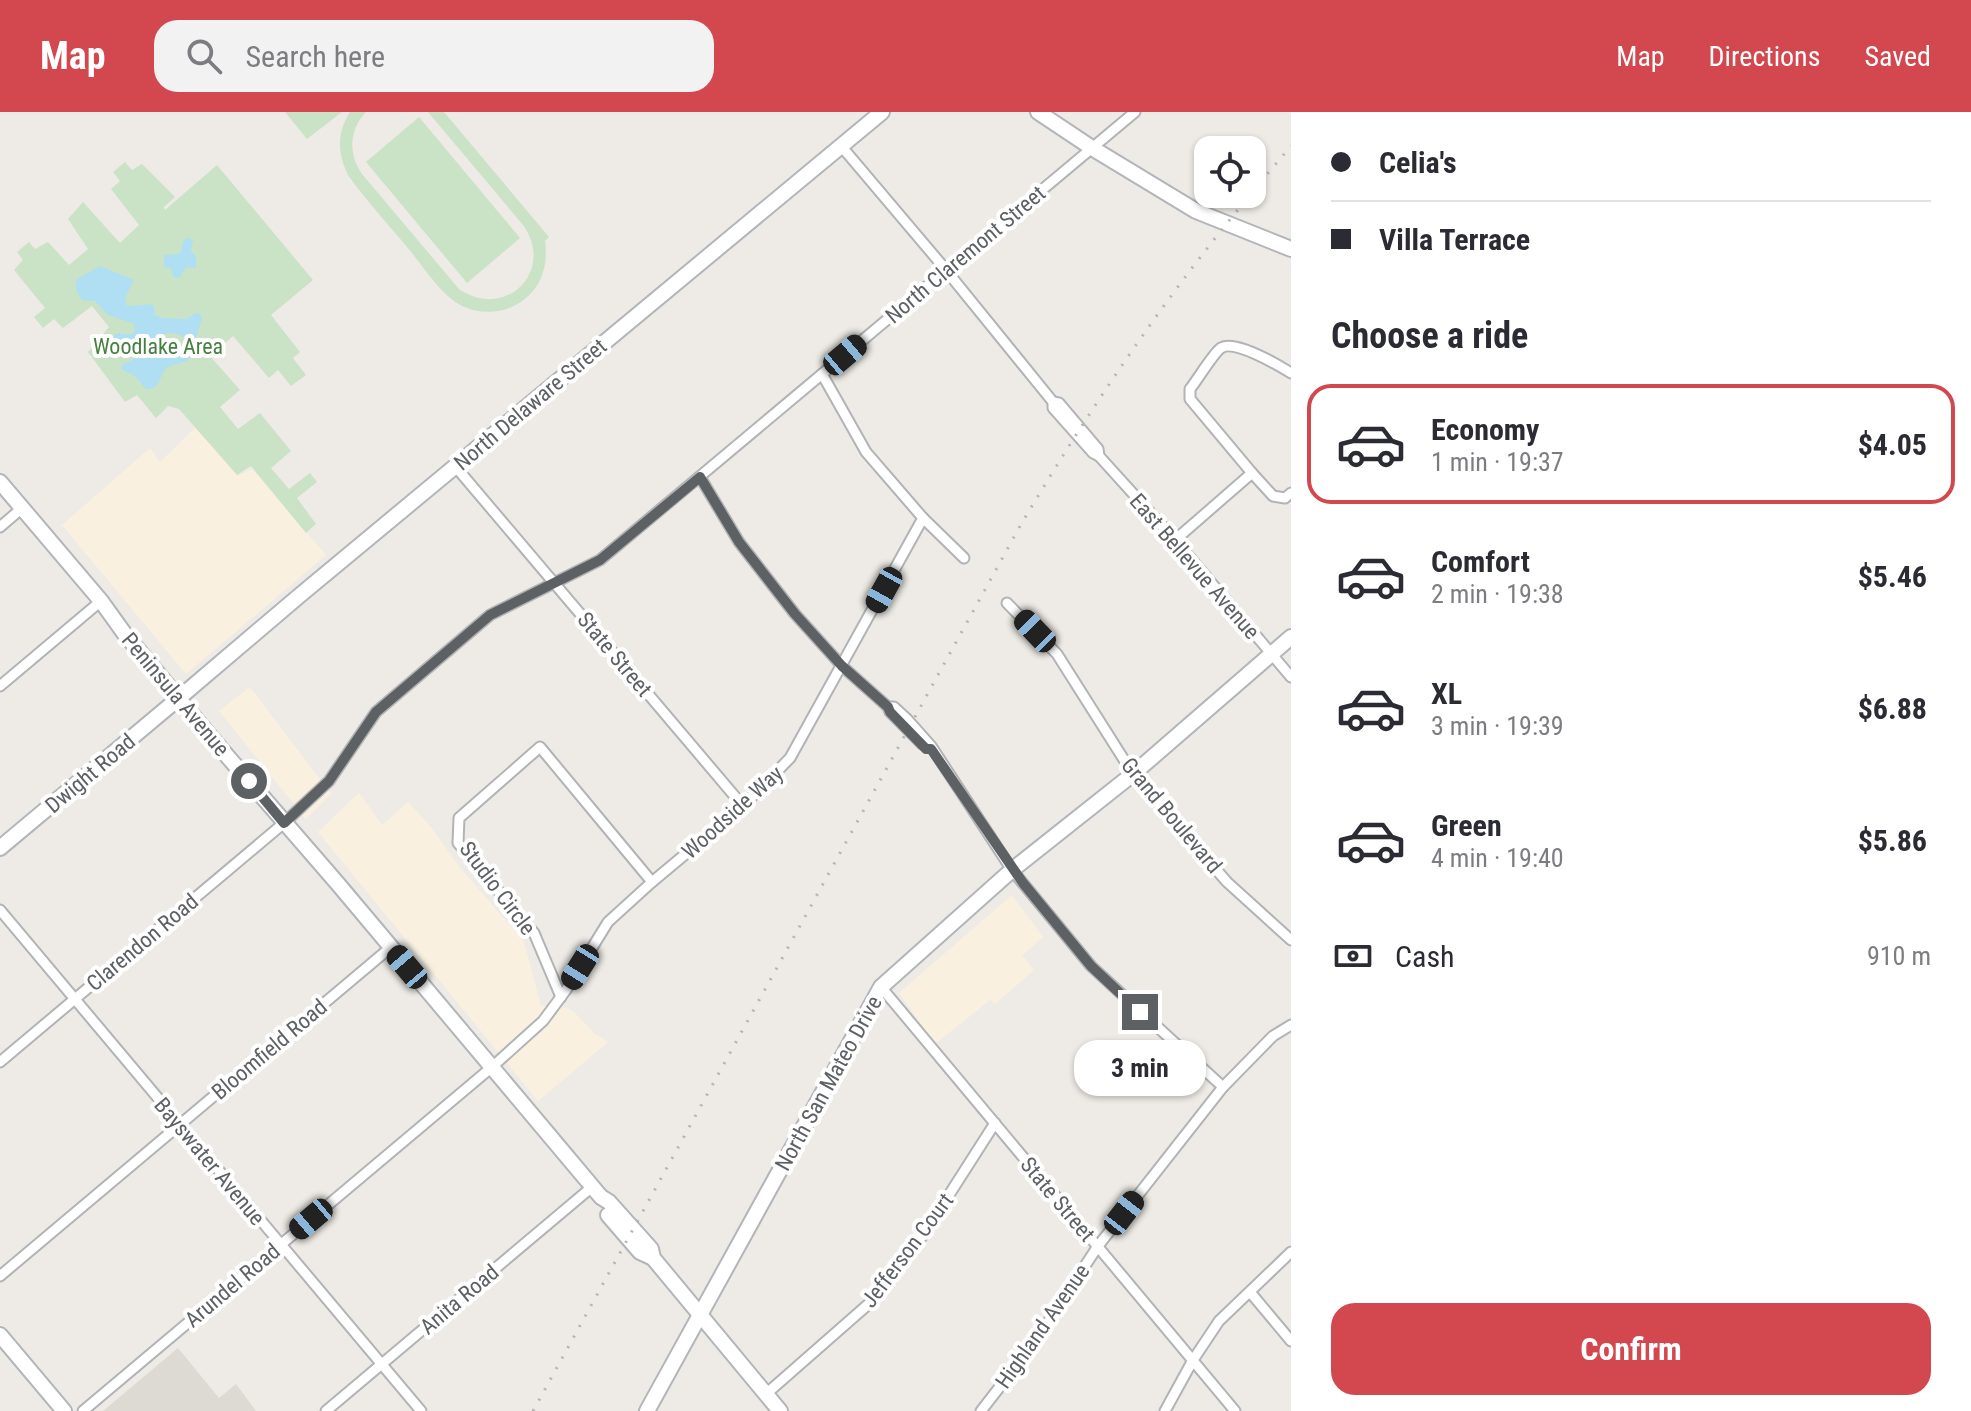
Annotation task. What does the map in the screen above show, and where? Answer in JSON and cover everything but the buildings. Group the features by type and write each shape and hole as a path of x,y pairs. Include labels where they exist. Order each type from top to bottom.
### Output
{"main road":[{"name":"North Delaware Street","path":"179,698 882,112"},
{"path":"1038,112 1196,211 1291,249"},
{"name":"Peninsula Avenue","path":"0,482 596,1192 602,1208 640,1252 653,1258 780,1411"},
{"name":"North San Mateo Drive","path":"647,1411 881,987 1012,870 1133,774 1291,637"},
{"name":"Dwight Road","path":"0,848 179,698"},
{"path":"0,1335 64,1411"}],"street":[{"name":"North Claremont Street","path":"284,823 329,781 376,712 490,615 600,560 1135,112"},
{"name":"East Bellevue Avenue","path":"842,147 1053,402 1053,408 1175,540 1291,677"},
{"path":"1291,373 1232,345 1221,348 1190,389 1190,399 1273,496 1285,498 1291,493"},
{"path":"822,374 866,452 923,518 964,558"},
{"name":"State Street","path":"455,466 743,806"},
{"path":"1175,540 1252,473"},
{"path":"700,477 739,542 795,614 842,666 888,707 926,749 931,749 1012,870 1091,966 1223,1087"},
{"path":"0,527 22,508"},
{"name":"Woodside Way","path":"492,1067 543,1021 608,922 743,806 790,758 923,518"},
{"path":"0,686 101,601"},
{"name":"Grand Boulevard","path":"1007,603 1057,654 1133,774 1227,882 1291,940"},
{"name":"Studio Circle","path":"561,997 534,933 458,843 459,818 540,747 652,882"},
{"name":"Clarendon Road","path":"0,1062 284,823"},
{"name":"Bayswater Avenue","path":"0,910 421,1411"},
{"name":"Bloomfield Road","path":"0,1276 391,947"},
{"name":"State Street","path":"881,987 1235,1411"},
{"name":"Highland Avenue","path":"981,1411 1037,1339 1098,1246 1223,1087 1273,1036 1291,1025"},
{"name":"Arundel Road","path":"83,1411 492,1067"},
{"name":"Jefferson Court","path":"766,1394 872,1301 924,1234 995,1123"},
{"name":"Anita Road","path":"326,1411 596,1192"},
{"path":"1165,1411 1219,1321 1291,1252"},
{"path":"1250,1292 1291,1341"}],"shaded area":[{"path":"197,426 238,476 252,469 326,555 186,674 62,525 150,448 160,462"},
{"path":"250,687 331,794 306,819 219,711"},
{"path":"359,793 382,825 408,802 524,942 541,1006 567,1008 608,1042 538,1101 318,832"},
{"path":"1012,895 1043,937 1022,955 1034,970 995,1004 990,1000 935,1044 899,993"},
{"path":"178,1348 219,1398 236,1384 256,1411 103,1411"}],"green space":[{"path":"285,112 342,112 307,139"},
{"path":"350,112 366,112 356,126 352,142 357,166 459,289 476,297 493,299 508,295 521,286 529,274 533,259 532,242 523,225 428,112 444,112 549,237 545,241 543,272 532,292 512,307 487,312 462,306 441,289 348,175 340,143"},
{"path":"419,117 520,238 467,283 366,162"},
{"name":"Woodlake Area","path":"125,162 132,170 142,164 175,197 164,207 165,210 217,165 313,280 271,315 300,352 293,358 306,375 291,386 278,370 269,378 233,336 210,356 240,390 220,407 238,429 260,413 291,451 271,468 289,489 310,473 317,482 297,498 316,524 306,533 251,466 237,475 179,409 168,406 156,418 137,395 125,402 88,352 109,327 92,306 63,328 54,319 43,328 34,317 45,308 14,270 23,260 17,252 29,242 35,249 48,242 69,265 88,249 68,219 83,202 120,243 139,225 111,189 120,181 113,172"}],"water":[{"path":"184,239 193,241 191,251 196,256 196,268 186,267 176,278 171,268 164,267 164,255 179,254"},
{"path":"100,266 134,280 125,298 127,306 153,304 155,315 163,318 187,319 200,314 202,318 190,358 167,367 157,385 146,389 136,377 121,369 122,365 138,357 140,350 136,344 123,345 113,338 115,334 134,333 135,325 108,315 95,301 83,300 77,290 77,279","holes":["164,334 185,337 188,342 185,352 160,352 157,349 159,338"]}],"railway":[{"path":"1266,175 1291,146"},
{"path":"533,1411 1020,526 1129,356 1240,208"}],"route":[{"path":"249,781 284,823 329,781 376,712 490,615 600,560 700,477 739,542 795,614 842,666 888,707 926,749 931,749 1012,870 1091,966 1140,1012"}]}
